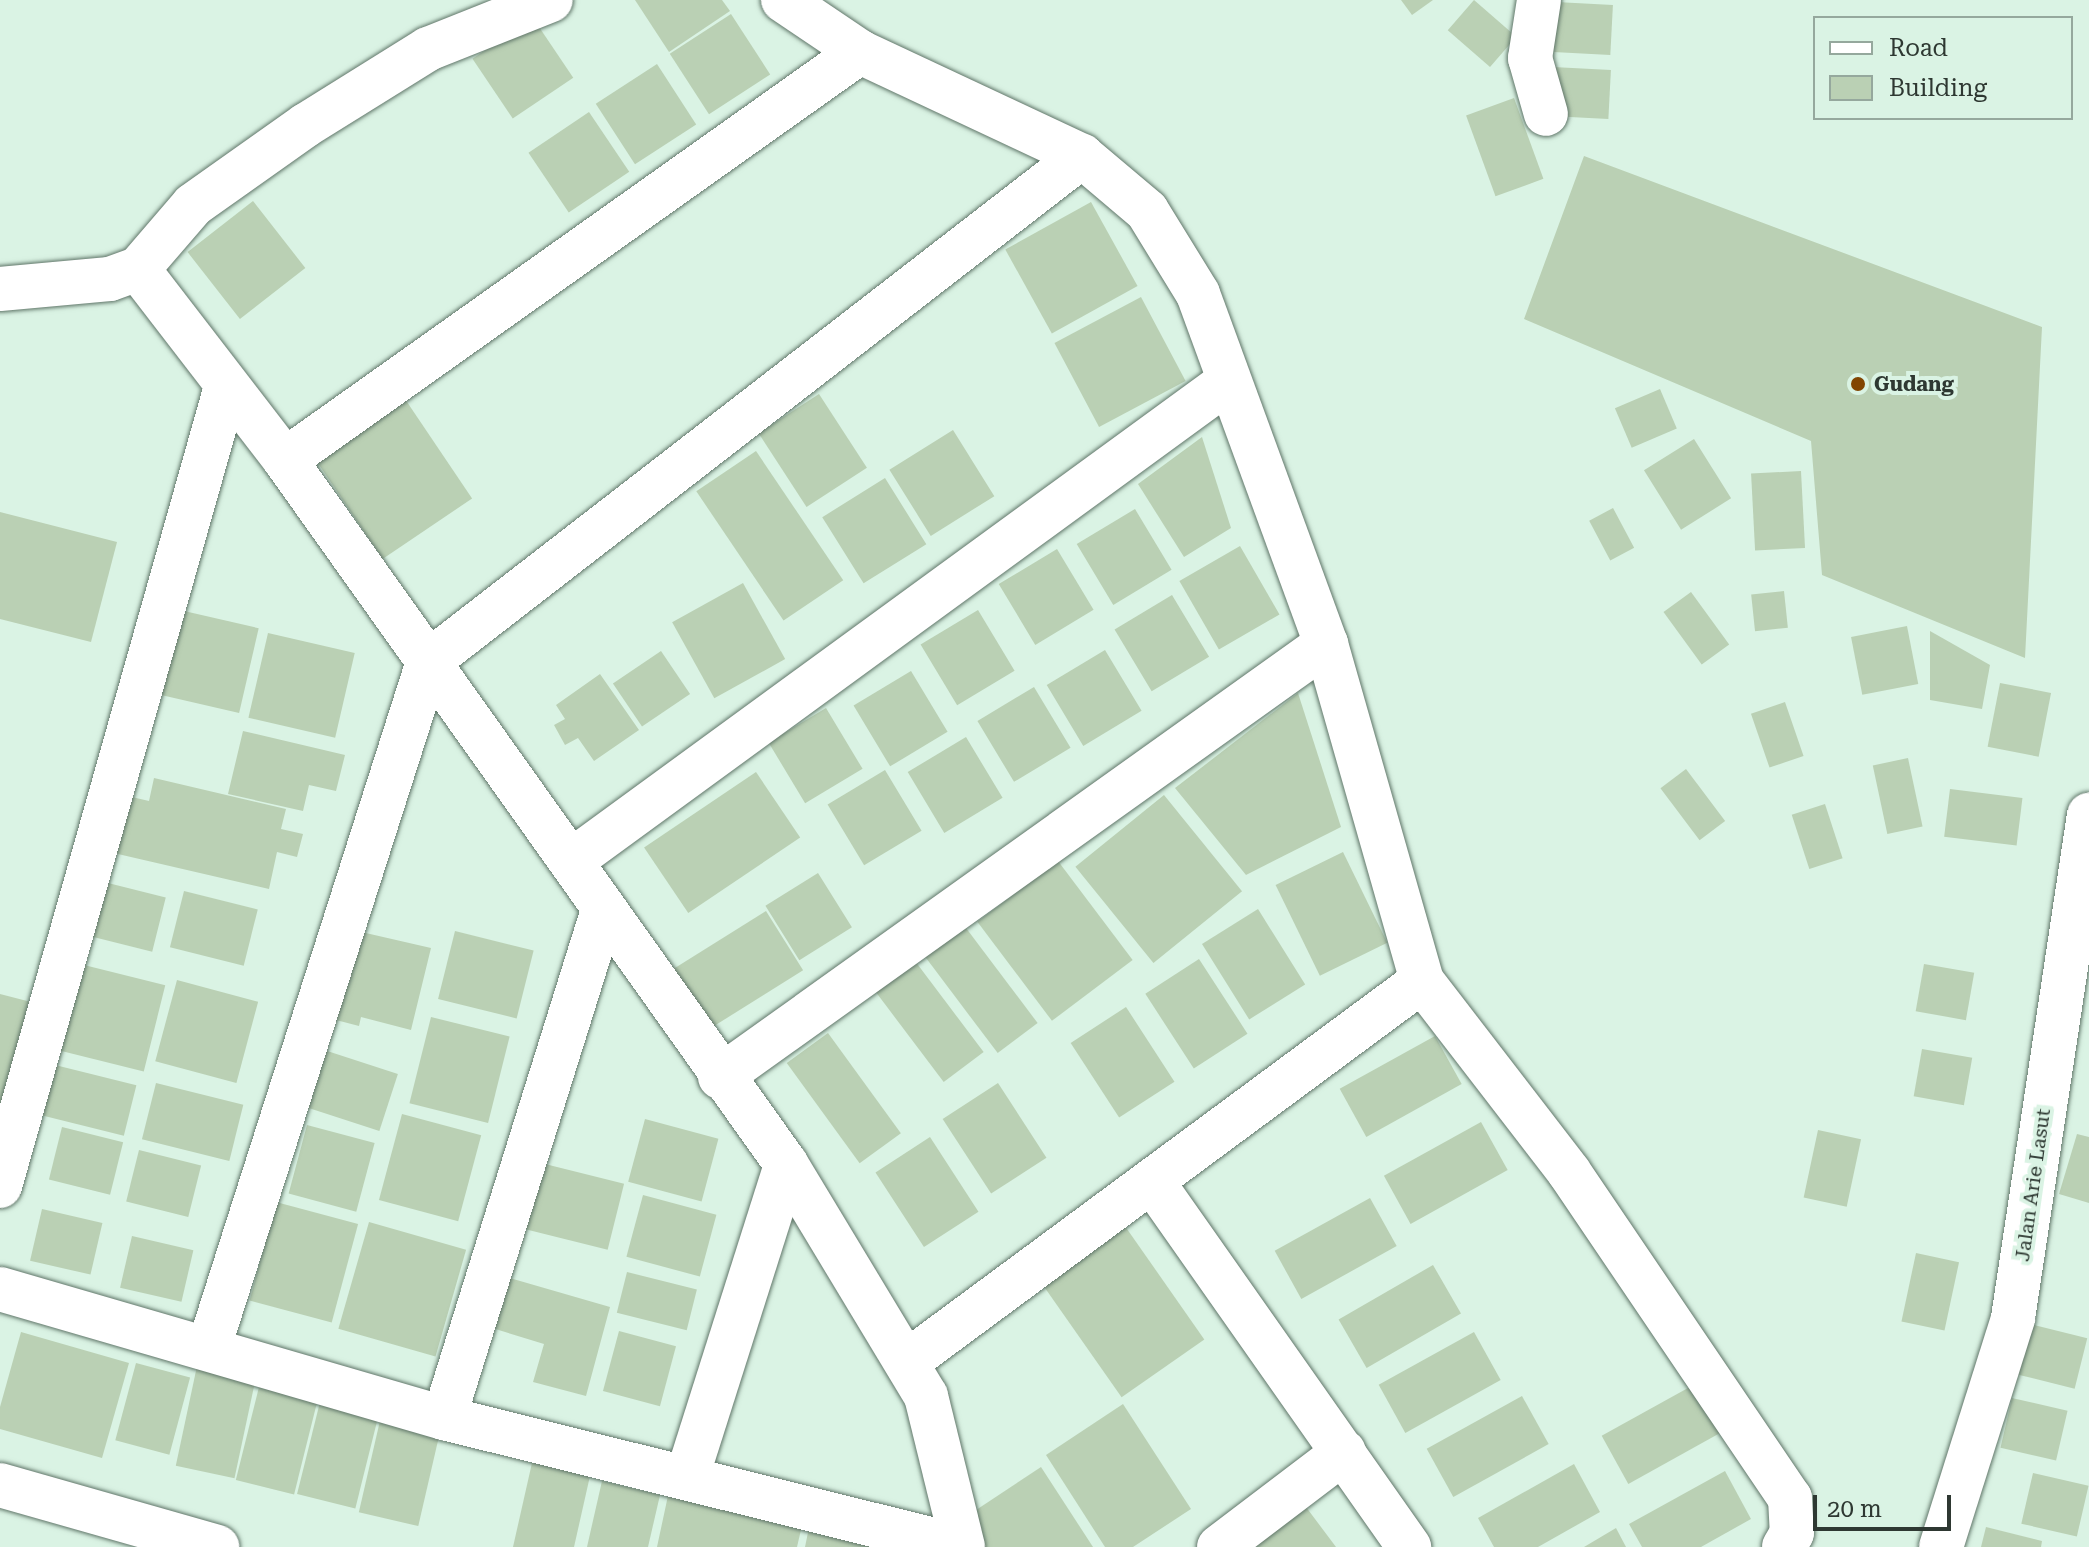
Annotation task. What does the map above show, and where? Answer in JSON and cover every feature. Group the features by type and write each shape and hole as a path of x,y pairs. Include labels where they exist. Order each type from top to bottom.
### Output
{"street":[{"path":"0,289 110,279 138,269 193,205 306,125 428,49 551,0"},
{"path":"783,0 860,52 1082,156 1147,211 1198,294 1226,383 1326,644 1422,981 1569,1172 1790,1498 1792,1533 1784,1547"},
{"path":"1539,0 1530,58 1546,114"},
{"path":"285,460 860,52"},
{"path":"209,1347 428,662 1082,156"},
{"path":"0,1289 209,1347 444,1418 963,1547 926,1396 908,1361 786,1164 720,1077 571,861 285,460 138,269"},
{"path":"571,861 1226,383"},
{"path":"0,1186 226,387"},
{"path":"720,1077 1326,644"},
{"name":"Jalan Arie Lasut","path":"1941,1547 2013,1318 2089,815"},
{"path":"444,1418 603,910"},
{"path":"908,1361 1154,1184 1422,981"},
{"path":"687,1477 786,1164"},
{"path":"1154,1184 1409,1547"},
{"path":"1219,1547 1344,1452"},
{"path":"0,1485 217,1547"}],"building":[{"path":"635,0 722,0 730,11 669,52"},
{"path":"1401,0 1433,0 1412,15"},
{"path":"1474,0 1516,37 1490,67 1448,30"},
{"path":"1556,2 1613,5 1610,55 1553,52"},
{"path":"731,14 770,74 709,114 670,54"},
{"path":"533,18 573,78 513,119 472,59"},
{"path":"657,64 696,124 635,164 596,104"},
{"path":"1553,67 1611,70 1608,119 1550,116"},
{"path":"1514,98 1543,179 1495,196 1466,115"},
{"path":"589,112 629,172 569,213 528,153"},
{"name":"Gudang","path":"1584,156 2042,327 2025,658 1822,575 1811,441 1524,319"},
{"path":"253,201 305,268 240,319 188,252"},
{"path":"1091,202 1138,286 1052,333 1005,250"},
{"path":"1141,297 1186,381 1099,427 1054,343"},
{"path":"1660,389 1677,429 1632,448 1615,408"},
{"path":"819,394 867,468 807,507 759,433"},
{"path":"405,399 472,498 383,559 315,459"},
{"path":"953,430 994,496 931,536 889,470"},
{"path":"1202,437 1231,528 1184,557 1138,484"},
{"path":"1694,439 1731,498 1681,530 1644,470"},
{"path":"756,451 843,580 784,621 696,491"},
{"path":"1801,471 1805,548 1755,551 1751,474"},
{"path":"885,478 926,544 864,583 822,517"},
{"path":"1613,508 1634,548 1610,560 1589,521"},
{"path":"1135,509 1172,570 1113,605 1077,544"},
{"path":"0,512 117,542 91,642 0,619"},
{"path":"1240,546 1280,614 1219,649 1179,581"},
{"path":"1057,549 1094,610 1035,645 999,584"},
{"path":"743,583 785,659 714,698 672,622"},
{"path":"1784,591 1788,628 1755,631 1751,594"},
{"path":"1691,592 1729,645 1702,665 1663,612"},
{"path":"1172,595 1209,657 1152,691 1115,630"},
{"path":"171,608 259,628 239,713 151,693"},
{"path":"978,610 1015,671 957,705 921,645"},
{"path":"1907,626 1918,684 1862,695 1851,637"},
{"path":"1930,631 1990,665 1982,709 1930,700"},
{"path":"268,633 355,653 335,738 248,718"},
{"path":"1105,650 1142,711 1083,746 1047,685"},
{"path":"661,651 690,694 642,727 613,683"},
{"path":"911,671 948,732 890,766 854,706"},
{"path":"600,674 639,730 594,761 578,738 565,745 554,725 565,719 556,705"},
{"path":"2000,683 2051,693 2039,757 1988,747"},
{"path":"1034,687 1071,748 1014,782 977,721"},
{"path":"1298,693 1341,827 1246,875 1175,788"},
{"path":"1785,702 1804,756 1770,768 1751,714"},
{"path":"826,708 863,769 805,803 769,743"},
{"path":"243,731 345,755 336,791 309,785 303,811 228,794"},
{"path":"966,737 1003,798 944,833 908,772"},
{"path":"1908,758 1923,826 1887,834 1873,765"},
{"path":"1686,769 1725,821 1700,840 1660,788"},
{"path":"885,770 922,831 864,865 828,805"},
{"path":"756,772 800,837 688,913 644,847"},
{"path":"154,778 286,809 281,829 303,834 297,857 277,852 269,889 105,851 119,794 149,801"},
{"path":"1950,789 2022,798 2017,846 1944,837"},
{"path":"1164,795 1242,891 1153,963 1075,867"},
{"path":"1825,804 1843,858 1809,869 1792,815"},
{"path":"1343,852 1387,943 1320,976 1276,885"},
{"path":"1058,861 1133,960 1052,1021 977,922"},
{"path":"818,873 852,927 799,960 765,906"},
{"path":"92,879 166,897 152,952 78,933"},
{"path":"184,891 258,909 244,966 170,947"},
{"path":"1258,909 1305,984 1249,1019 1202,944"},
{"path":"766,911 803,970 706,1031 669,971"},
{"path":"963,924 1038,1023 998,1053 923,954"},
{"path":"357,931 431,948 411,1030 361,1017 359,1026 336,1020"},
{"path":"455,931 534,951 517,1019 438,999"},
{"path":"909,953 984,1052 944,1082 869,983"},
{"path":"1199,959 1247,1034 1194,1068 1145,994"},
{"path":"76,963 165,985 144,1072 54,1049"},
{"path":"1924,964 1974,973 1966,1020 1916,1011"},
{"path":"177,980 258,1002 236,1083 155,1061"},
{"path":"0,994 31,1002 0,1118"},
{"path":"1126,1007 1174,1082 1119,1118 1071,1043"},
{"path":"431,1017 510,1037 488,1123 409,1103"},
{"path":"828,1033 901,1133 860,1163 787,1063"},
{"path":"1435,1036 1462,1084 1366,1137 1340,1089"},
{"path":"318,1048 398,1074 379,1131 299,1105"},
{"path":"1922,1049 1972,1058 1964,1105 1914,1096"},
{"path":"51,1064 136,1085 124,1136 38,1114"},
{"path":"156,1083 243,1105 229,1161 142,1139"},
{"path":"998,1083 1046,1158 991,1194 943,1119"},
{"path":"402,1114 481,1135 458,1221 379,1200"},
{"path":"645,1119 718,1139 702,1201 628,1182"},
{"path":"1481,1122 1508,1170 1411,1224 1384,1176"},
{"path":"307,1125 375,1143 356,1212 289,1194"},
{"path":"62,1127 123,1142 110,1195 49,1179"},
{"path":"1818,1130 1861,1139 1847,1207 1804,1197"},
{"path":"2077,1134 2089,1137 2089,1203 2059,1194"},
{"path":"930,1137 978,1212 924,1247 875,1172"},
{"path":"139,1150 201,1165 188,1217 126,1201"},
{"path":"529,1160 624,1184 608,1250 513,1226"},
{"path":"643,1195 716,1215 700,1276 626,1257"},
{"path":"1370,1198 1397,1246 1301,1299 1275,1251"},
{"path":"276,1202 358,1224 332,1323 250,1301"},
{"path":"42,1209 102,1223 90,1275 30,1261"},
{"path":"1120,1219 1204,1339 1122,1397 1037,1277"},
{"path":"369,1222 466,1250 435,1357 338,1329"},
{"path":"132,1236 193,1250 181,1302 120,1288"},
{"path":"1916,1253 1959,1262 1944,1331 1901,1321"},
{"path":"1433,1265 1461,1313 1367,1368 1339,1320"},
{"path":"627,1272 697,1289 687,1330 617,1313"},
{"path":"492,1273 610,1307 586,1396 533,1382 544,1344 476,1323"},
{"path":"2030,1324 2087,1338 2075,1389 2017,1374"},
{"path":"619,1331 676,1346 660,1406 603,1391"},
{"path":"21,1332 129,1363 102,1458 0,1429 0,1407"},
{"path":"1474,1332 1501,1380 1405,1433 1379,1385"},
{"path":"136,1363 190,1377 169,1455 115,1440"},
{"path":"197,1366 256,1378 234,1478 176,1466"},
{"path":"261,1379 319,1394 294,1494 236,1480"},
{"path":"1697,1383 1724,1431 1628,1484 1602,1436"},
{"path":"322,1394 380,1409 355,1508 297,1494"},
{"path":"1522,1396 1549,1444 1453,1497 1427,1449"},
{"path":"2012,1398 2068,1411 2056,1461 2001,1448"},
{"path":"1123,1404 1191,1509 1133,1547 1105,1547 1046,1455"},
{"path":"382,1412 441,1426 418,1526 359,1512"},
{"path":"534,1454 592,1467 574,1547 513,1547"},
{"path":"1574,1464 1600,1512 1538,1547 1494,1547 1478,1518"},
{"path":"1041,1467 1093,1547 983,1547 964,1518"},
{"path":"1725,1471 1751,1519 1701,1547 1642,1547 1629,1524"},
{"path":"2033,1473 2089,1486 2077,1536 2021,1524"},
{"path":"602,1481 660,1495 648,1547 587,1547"},
{"path":"669,1491 803,1521 797,1547 657,1547"},
{"path":"1306,1507 1336,1547 1252,1547"},
{"path":"811,1518 928,1547 805,1547"},
{"path":"1986,1527 2042,1541 2041,1547 1981,1547"},
{"path":"1616,1528 1626,1547 1584,1547"}],"place":[{"name":"Gudang","path":"1858,384"}]}
